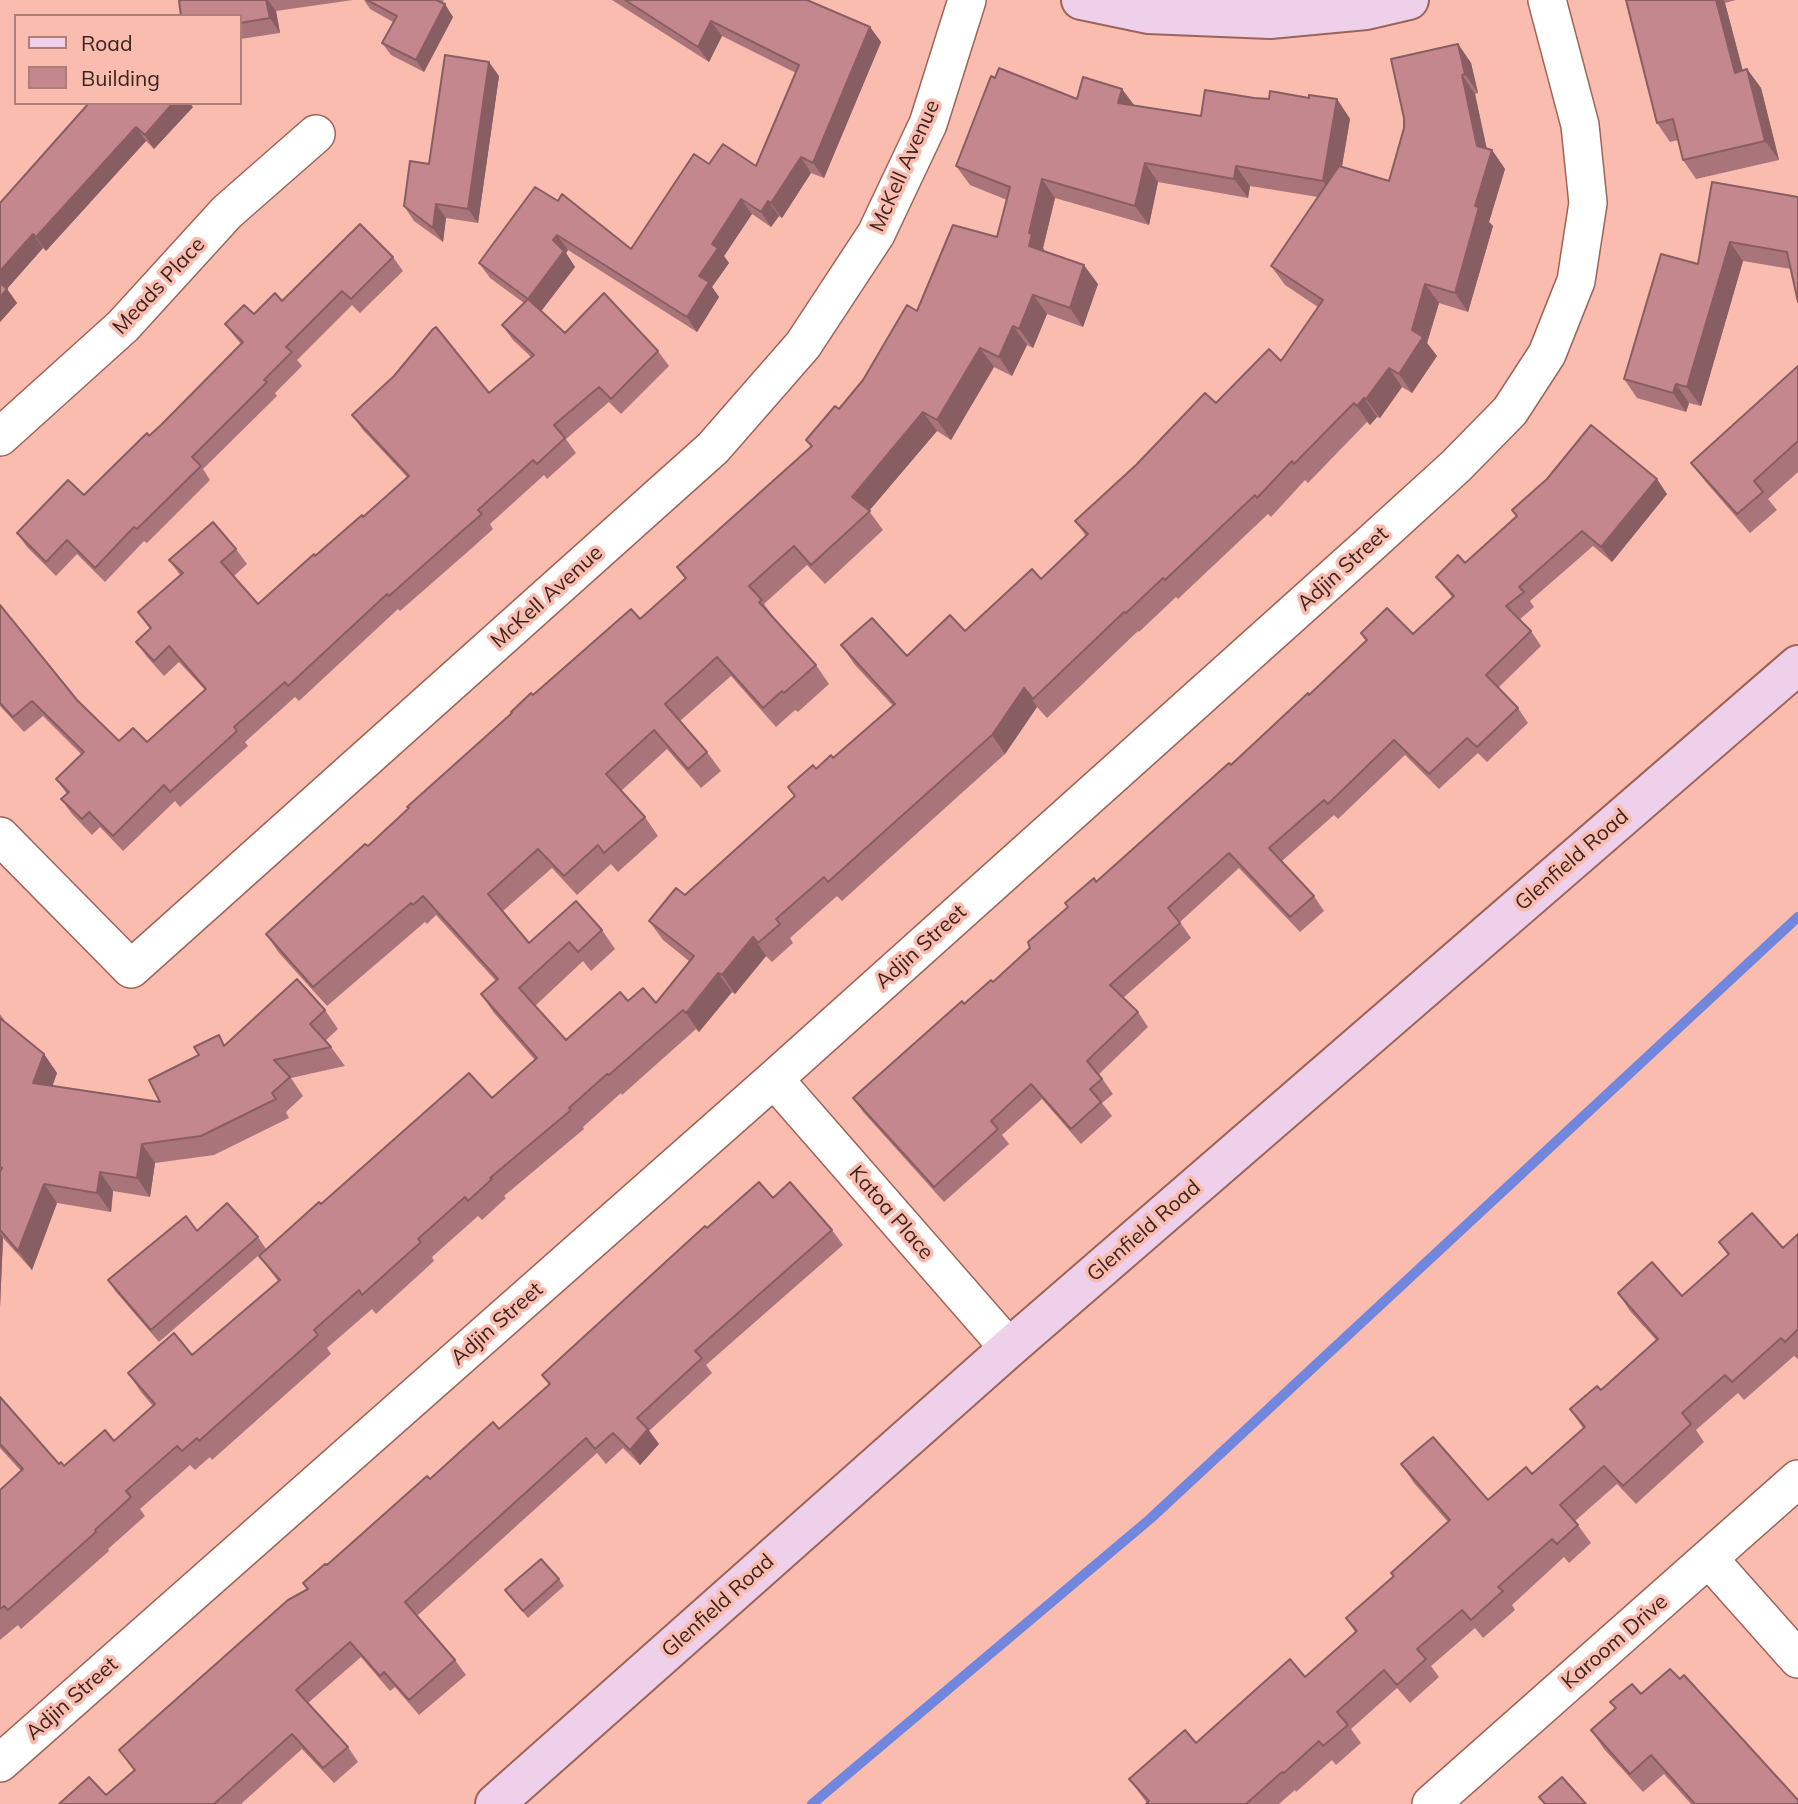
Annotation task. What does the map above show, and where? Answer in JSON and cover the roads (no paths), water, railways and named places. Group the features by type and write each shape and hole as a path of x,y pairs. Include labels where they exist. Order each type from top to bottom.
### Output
{"main road":[{"path":"1082,0 1148,14 1270,19 1366,10 1409,0"},
{"name":"Glenfield Road","path":"495,1804 1009,1348 1798,665"}],"street":[{"name":"McKell Avenue","path":"0,836 131,969 713,448 803,345 876,234 928,124 967,0"},
{"name":"Adjin Street","path":"0,1763 774,1079 1367,547 1456,466 1510,411 1547,354 1576,281 1588,203 1580,125 1547,0"},
{"name":"Meads Place","path":"0,437 123,326 227,212 316,134"},
{"name":"Katoa Place","path":"774,1079 1009,1348"},
{"name":"Karoom Drive","path":"1431,1804 1798,1479"},
{"path":"1709,1559 1798,1659"}],"waterway":[{"path":"812,1804 1150,1519 1798,917"}]}
